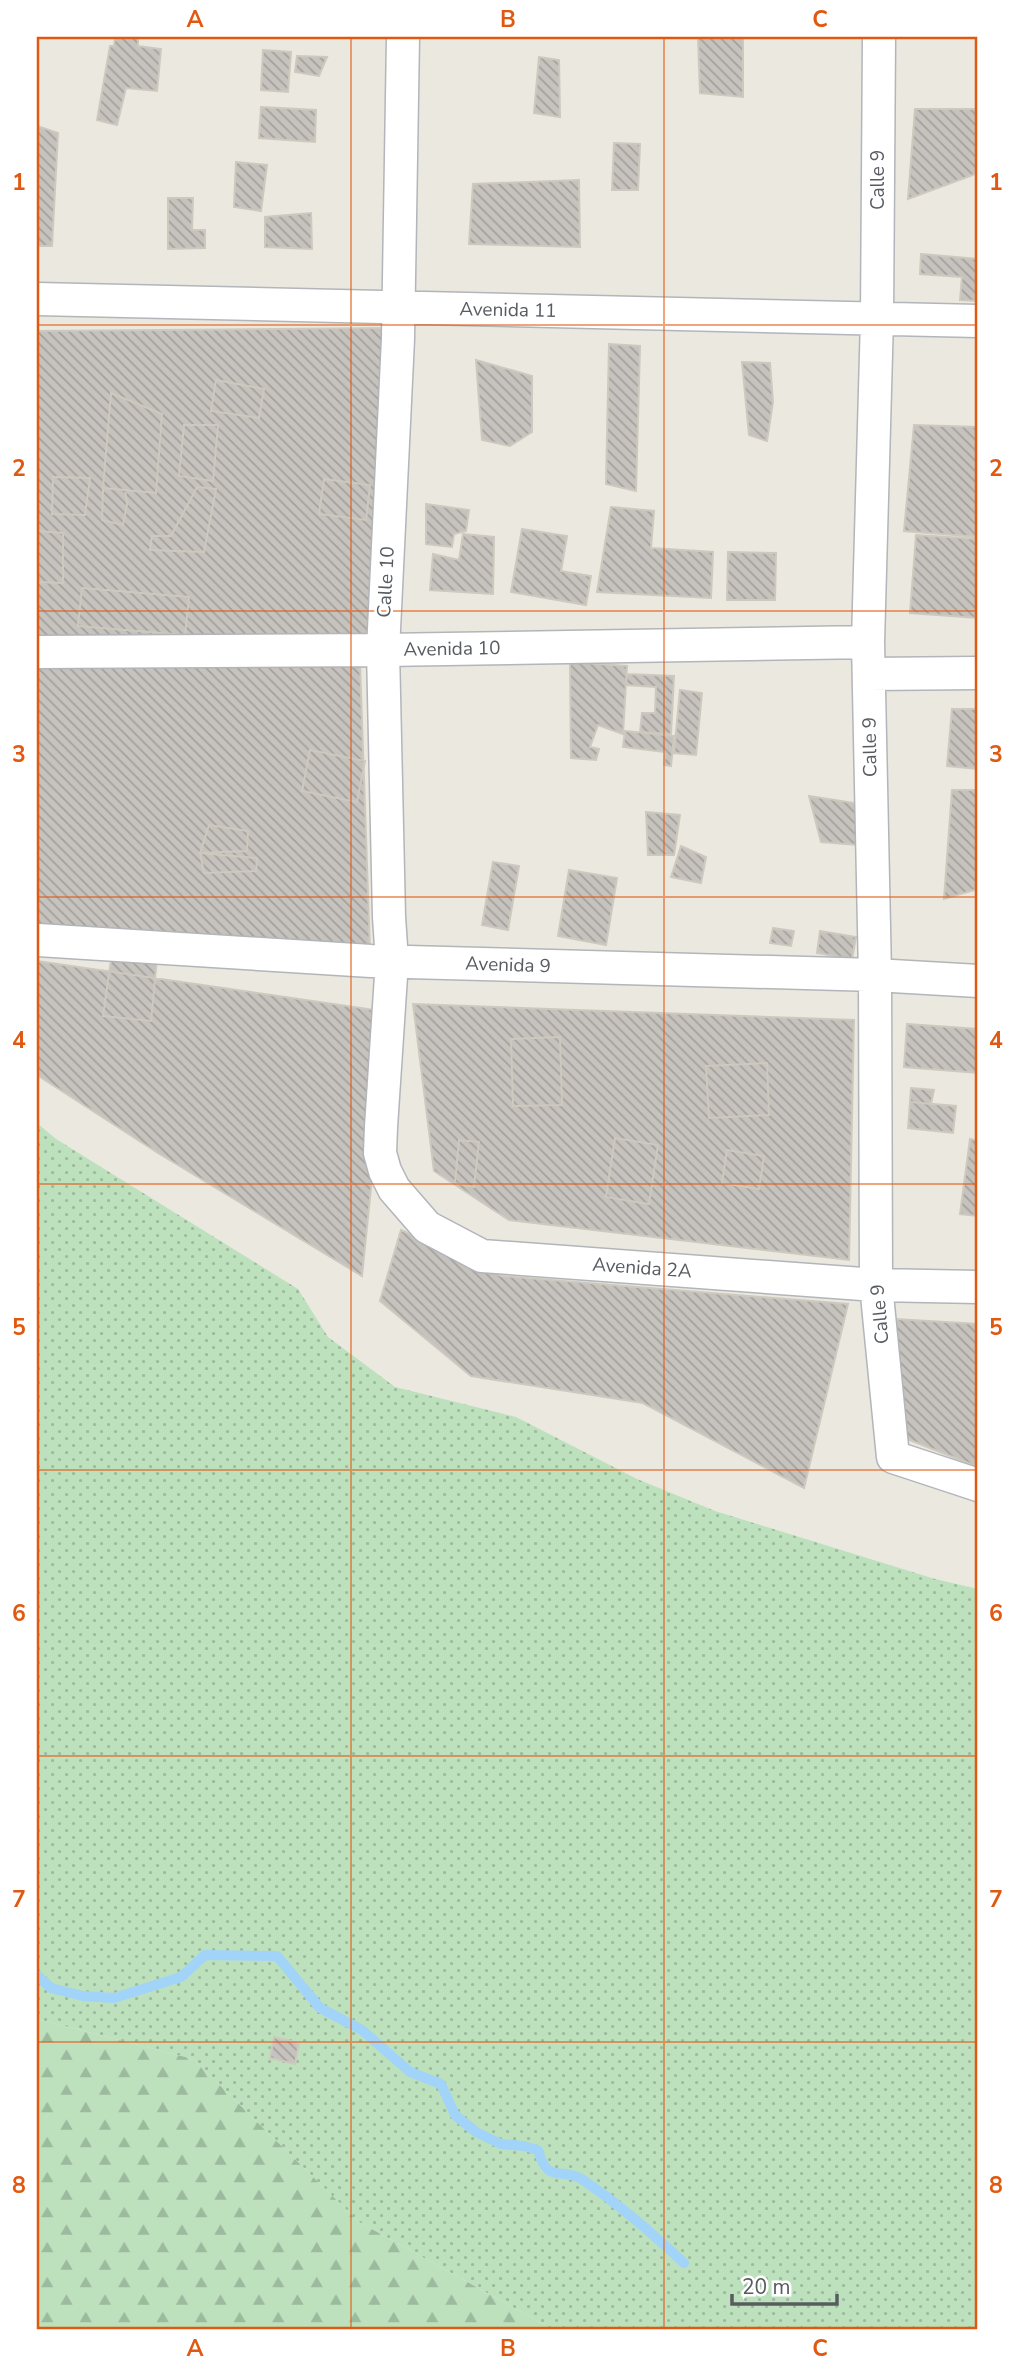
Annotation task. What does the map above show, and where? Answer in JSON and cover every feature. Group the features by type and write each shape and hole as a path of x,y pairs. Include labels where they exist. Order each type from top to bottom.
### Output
{"street":[{"name":"Calle 10","path":"381,1127 392,961 383,650 398,307 403,37"},
{"name":"Calle 9","path":"879,37 877,318 868,642 875,975 876,1285 893,1457 978,1485"},
{"name":"Avenida 11","path":"37,299 978,321"},
{"name":"Avenida 10","path":"37,652 383,650 868,642"},
{"path":"869,674 978,673"},
{"name":"Avenida 9","path":"38,940 392,961 875,975 978,981"},
{"name":"Avenida 2A","path":"381,1127 380,1153 394,1189 427,1227 482,1256 876,1285 978,1287"}],"green space":[{"path":"37,1123 56,1139 298,1289 328,1337 395,1387 516,1417 637,1479 715,1511 935,1579 978,1589 978,2330 554,2330 359,2222 193,2059 37,2019"},
{"path":"37,2019 193,2059 359,2222 554,2330 37,2330"}],"building":[{"path":"115,37 138,38 138,46 161,49 157,91 126,88 117,125 97,120 110,46 114,46"},
{"path":"698,37 743,37 743,97 700,93"},
{"path":"263,50 291,52 288,92 261,90"},
{"path":"297,56 327,57 319,76 295,72"},
{"path":"539,57 559,60 560,117 534,113"},
{"path":"261,107 316,110 315,142 259,138"},
{"path":"915,109 978,109 978,173 908,199"},
{"path":"37,126 58,133 52,246 37,246"},
{"path":"614,143 640,144 638,190 612,190"},
{"path":"236,162 267,165 261,211 234,207"},
{"path":"579,180 580,247 469,244 473,184"},
{"path":"168,198 193,198 192,230 205,230 205,248 168,249"},
{"path":"311,213 312,249 265,247 265,217"},
{"path":"921,254 978,259 978,301 960,300 962,277 920,274"},
{"path":"391,328 377,643 37,639 37,331"},
{"path":"609,344 640,346 636,491 606,484"},
{"path":"476,360 532,376 532,432 510,446 482,440"},
{"path":"742,362 770,363 773,402 767,441 749,435"},
{"path":"216,380 264,389 259,418 211,411"},
{"path":"111,393 162,414 156,493 103,488"},
{"path":"184,425 218,425 213,481 179,476"},
{"path":"914,425 978,427 978,537 904,531"},
{"path":"53,477 90,478 85,515 52,514"},
{"path":"324,479 370,485 366,520 319,514"},
{"path":"197,487 216,489 204,552 150,550 152,536 171,536"},
{"path":"103,488 125,490 127,504 123,525 102,520"},
{"path":"426,504 469,510 466,531 454,534 452,547 426,544"},
{"path":"611,507 654,511 651,548 713,552 711,598 597,592"},
{"path":"522,529 567,536 561,571 591,576 586,605 511,592"},
{"path":"37,531 63,533 63,583 37,582"},
{"path":"463,534 494,537 493,594 430,590 433,554 459,560"},
{"path":"916,535 978,539 978,618 910,613"},
{"path":"728,552 776,553 775,600 727,600"},
{"path":"82,588 189,597 185,635 78,626"},
{"path":"570,662 627,666 623,734 598,725 590,747 599,749 596,760 571,758"},
{"path":"360,663 370,951 37,931 37,667"},
{"path":"627,674 674,676 671,734 640,732 642,713 655,713 656,687 626,685"},
{"path":"680,690 702,693 696,755 674,753"},
{"path":"952,709 978,709 978,769 947,766"},
{"path":"625,731 674,736 671,766 664,765 665,752 623,747"},
{"path":"310,750 365,761 357,802 302,791"},
{"path":"952,790 978,790 978,889 944,899"},
{"path":"809,796 861,804 858,845 821,842"},
{"path":"646,812 680,815 674,855 648,855"},
{"path":"209,825 248,831 247,851 200,853"},
{"path":"681,846 706,857 701,883 671,877"},
{"path":"200,853 257,858 256,871 204,873"},
{"path":"493,862 519,866 508,930 482,925"},
{"path":"569,870 617,878 606,945 558,936"},
{"path":"773,928 794,931 791,946 770,943"},
{"path":"820,931 856,937 852,959 817,953"},
{"path":"112,953 157,958 151,1021 103,1016"},
{"path":"37,961 389,1012 362,1276 158,1153 37,1075"},
{"path":"413,1004 854,1020 849,1260 509,1220 434,1171"},
{"path":"907,1024 978,1029 978,1073 904,1067"},
{"path":"560,1037 562,1105 513,1106 511,1039"},
{"path":"767,1063 769,1115 709,1118 706,1066"},
{"path":"911,1088 934,1090 931,1104 910,1102"},
{"path":"910,1102 956,1106 953,1133 908,1128"},
{"path":"615,1138 658,1145 649,1204 606,1197"},
{"path":"970,1139 978,1141 978,1216 960,1214"},
{"path":"459,1140 479,1142 474,1187 455,1183"},
{"path":"727,1150 764,1156 759,1189 722,1183"},
{"path":"401,1230 501,1276 848,1304 804,1488 643,1403 471,1376 380,1301"},
{"path":"895,1319 978,1324 978,1467 897,1435"},
{"path":"274,2037 299,2043 295,2064 270,2058"}],"waterway":[{"path":"37,1975 51,1988 83,1996 114,1998 181,1977 205,1955 277,1956 320,2008 362,2030 410,2072 441,2084 455,2115 476,2132 501,2144 538,2150 546,2168 551,2172 569,2174 583,2180 635,2219 684,2263"}]}
